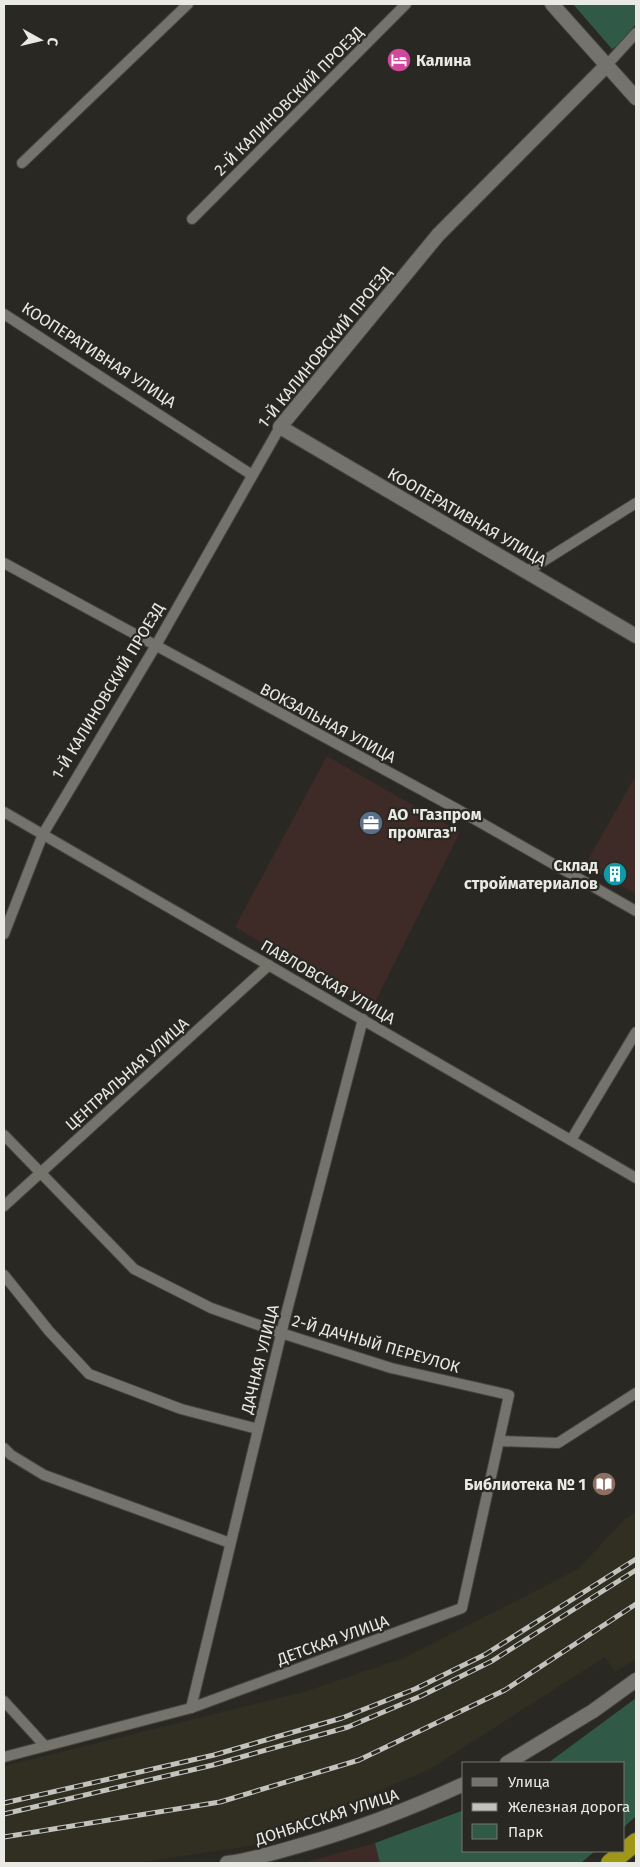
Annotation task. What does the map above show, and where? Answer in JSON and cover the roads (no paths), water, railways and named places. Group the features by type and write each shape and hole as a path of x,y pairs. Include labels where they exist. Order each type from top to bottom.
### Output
{"highway":[{"path":"625,1851 636,1842"},
{"path":"610,1863 624,1852"}],"street":[{"path":"22,163 188,4"},
{"name":"2-Й КАЛИНОВСКИЙ ПРОЕЗД","path":"192,219 406,4"},
{"path":"552,4 636,98"},
{"name":"1-Й КАЛИНОВСКИЙ ПРОЕЗД","path":"4,934 43,834 155,647 280,427 438,235 636,33"},
{"name":"КООПЕРАТИВНАЯ УЛИЦА","path":"4,314 252,475"},
{"name":"КООПЕРАТИВНАЯ УЛИЦА","path":"280,427 636,636"},
{"path":"526,572 636,503"},
{"name":"ВОКЗАЛЬНАЯ УЛИЦА","path":"4,564 455,808 636,912"},
{"name":"ПАВЛОВСКАЯ УЛИЦА","path":"4,812 636,1178"},
{"name":"ЦЕНТРАЛЬНАЯ УЛИЦА","path":"4,1206 270,965"},
{"name":"ДАЧНАЯ УЛИЦА","path":"191,1708 281,1333 362,1019"},
{"path":"571,1140 636,1032"},
{"name":"2-Й ДАЧНЫЙ ПЕРЕУЛОК","path":"4,1135 134,1269 211,1308 281,1333 391,1368 509,1395"},
{"path":"4,1275 48,1331 90,1374 181,1409 258,1429"},
{"path":"499,1441 558,1443 636,1393"},
{"name":"ДЕТСКАЯ УЛИЦА","path":"4,1757 191,1708 462,1608 509,1395"},
{"path":"4,1448 11,1455 44,1475 230,1543"},
{"path":"509,1762 593,1711 636,1680"},
{"path":"4,1701 45,1746"},
{"name":"ДОНБАССКАЯ УЛИЦА","path":"227,1863 247,1860 342,1834 414,1807 462,1785"}],"railway":[{"path":"4,1803 214,1755 342,1718 415,1689 486,1654 636,1559"},
{"path":"4,1814 213,1765 348,1727 421,1696 492,1661 636,1570"},
{"path":"4,1837 220,1802 359,1760 505,1690 636,1604"}],"place":[{"name":"Калина","path":"399,60"},
{"name":"АО \"Газпром промгаз\"","path":"371,823"},
{"name":"Склад стройматериалов","path":"615,874"},
{"name":"Библиотека № 1","path":"604,1484"}]}
